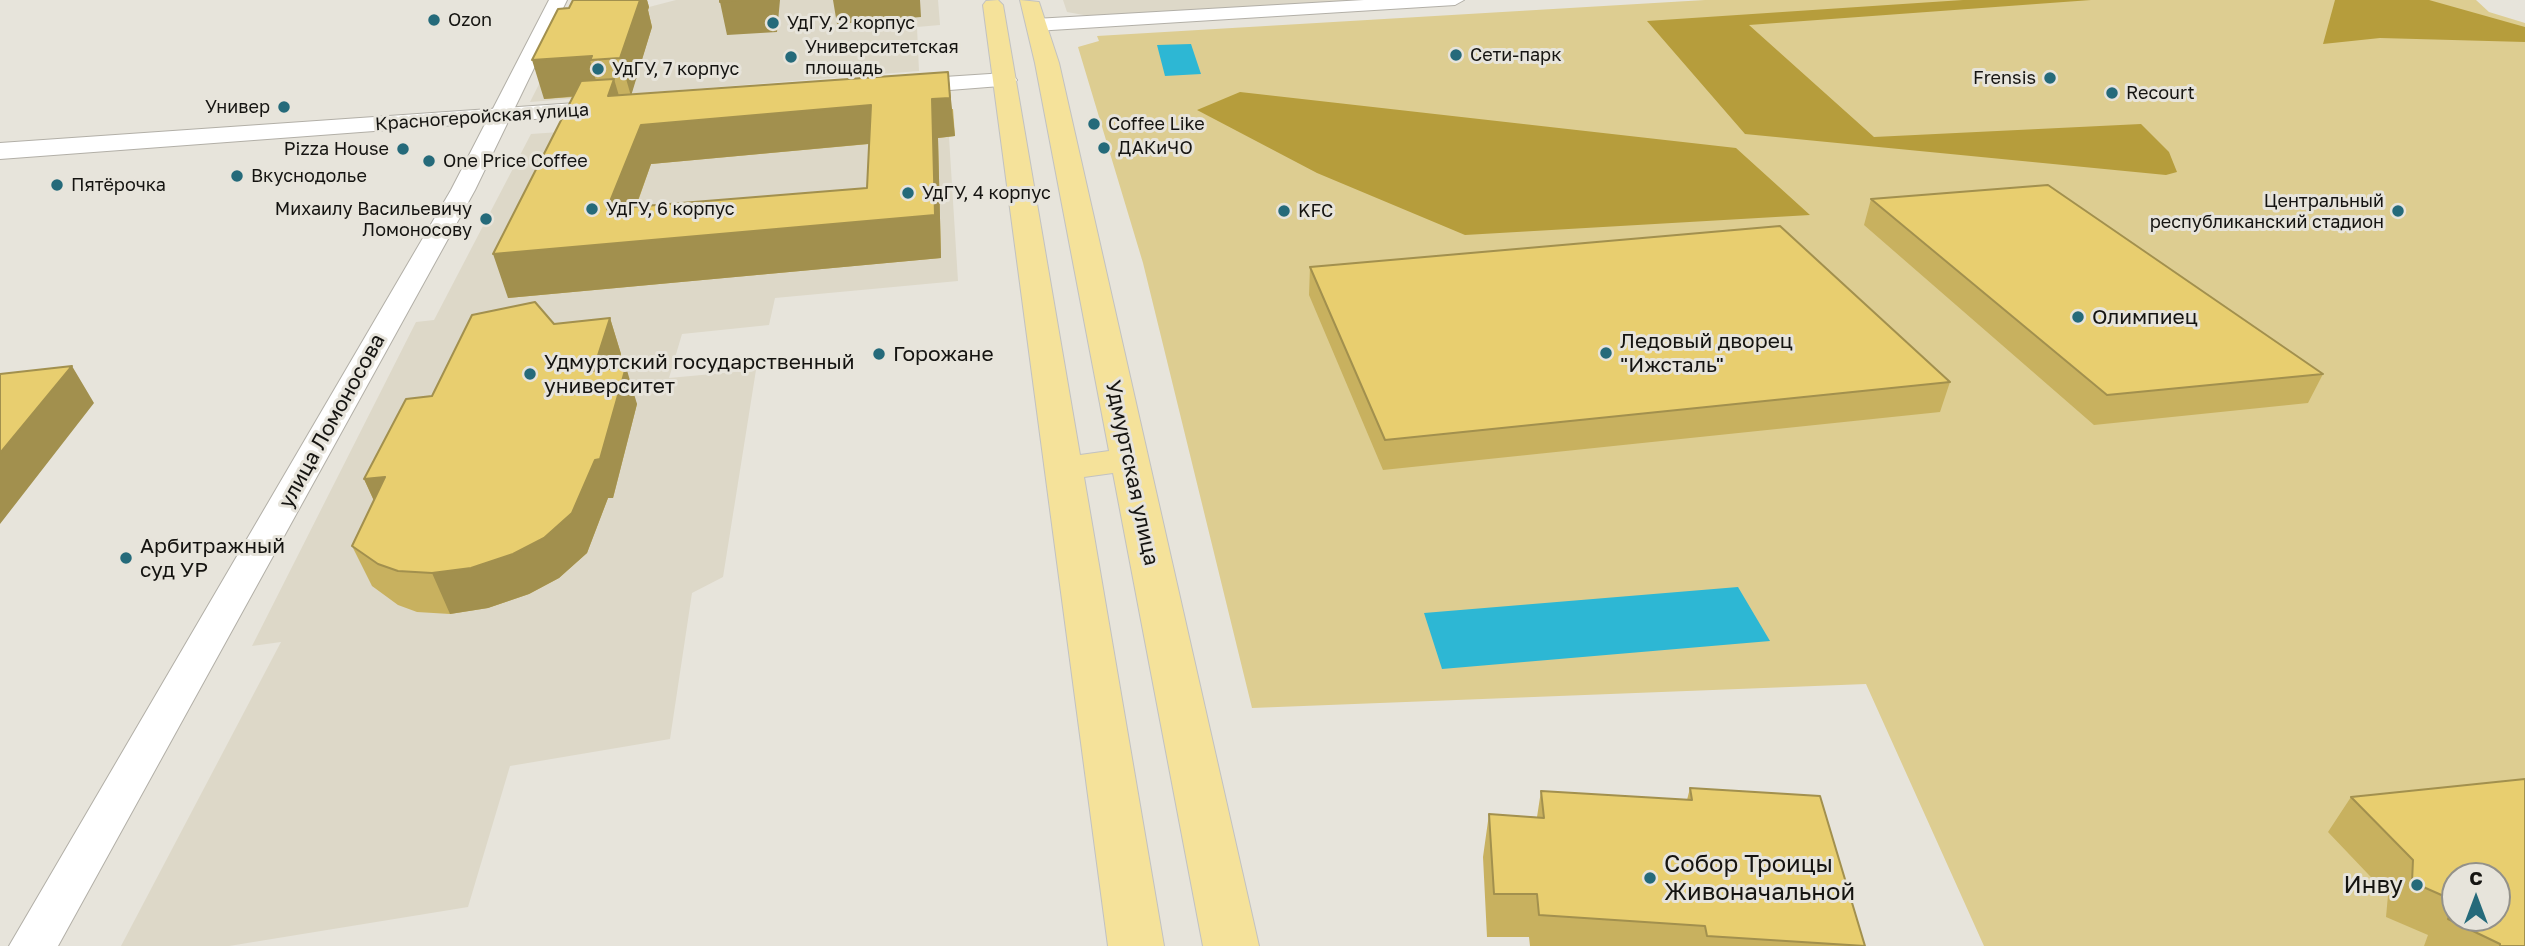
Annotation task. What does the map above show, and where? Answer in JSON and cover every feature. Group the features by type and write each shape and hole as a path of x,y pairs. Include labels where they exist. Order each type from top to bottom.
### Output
{"main road":[{"path":"992,2 1136,946"},
{"name":"Удмуртская улица","path":"1032,13 1047,63 1231,946"},
{"path":"1064,468 1129,460"}],"street":[{"name":"улица Ломоносова","path":"33,946 194,668 463,190 558,0"},
{"path":"1032,13 1455,0"},
{"path":"879,89 1005,80"},
{"name":"Красногеройская улица","path":"0,151 646,105"}],"shaded area":[{"path":"676,0 938,0 940,25 917,27 919,71 530,102 576,11 649,7"},
{"path":"1063,0 1392,0 1089,16 1067,12"},
{"path":"1705,0 2476,0 2489,12 2525,23 2525,946 1984,946 1866,684 1252,708 1143,263 1078,47 1099,41 1097,36"},
{"path":"1963,0 2091,0 1749,25 1874,137 2141,124 2169,152 2177,172 2166,175 1745,134 1647,21"},
{"path":"2335,0 2429,0 2525,27 2525,42 2380,38 2323,44"},
{"path":"1240,92 1736,148 1810,215 1465,235 1317,173 1197,110"},
{"name":"Удмуртский государственный университет","path":"947,105 958,281 775,298 769,325 682,334 669,378 756,370 723,577 692,593 670,739 510,766 468,907 229,946 121,946 281,642 252,646 416,322 434,320 531,134"}],"water":[{"path":"1191,44 1201,74 1165,76 1157,45"},
{"path":"1738,587 1770,641 1442,669 1424,613"}],"building":[{"path":"573,0 640,0 620,58 590,60 592,56 532,60 558,9 569,8"},
{"path":"948,72 950,98 932,99 935,215 493,254 581,81 614,79 608,96","holes":["871,105 867,188 607,209 641,125"]},
{"name":"Олимпиец","path":"2048,185 2323,374 2107,395 1871,199"},
{"name":"Ледовый дворец \"Ижсталь\"","path":"1780,226 1950,382 1385,440 1310,267"},
{"path":"535,302 554,324 610,318 593,371 626,367 600,459 595,460 572,513 544,538 513,554 471,568 432,573 398,571 378,564 352,546 385,477 364,479 406,399 432,396 472,315"},
{"path":"72,366 0,453 0,374"},
{"path":"2525,779 2525,946 2500,944 2475,932 2511,932 2511,862 2441,862 2441,895 2412,882 2413,860 2351,797"},
{"name":"Собор Троицы Живоначальной","path":"1690,788 1820,796 1865,946 1707,936 1705,926 1539,915 1537,894 1494,894 1489,814 1544,818 1541,791 1692,800"}],"place":[{"name":"Ozon","path":"434,20"},
{"name":"УдГУ, 2 корпус","path":"773,23"},
{"name":"Сети-парк","path":"1456,55"},
{"name":"Университетская площадь","path":"791,57"},
{"name":"УдГУ, 7 корпус","path":"598,69"},
{"name":"Frensis","path":"2050,78"},
{"name":"Recourt","path":"2112,93"},
{"name":"Универ","path":"284,107"},
{"name":"Coffee Like","path":"1094,124"},
{"name":"ДАКиЧО","path":"1104,148"},
{"name":"Pizza House","path":"403,149"},
{"name":"One Price Coffee","path":"429,161"},
{"name":"Вкуснодолье","path":"237,176"},
{"name":"Пятёрочка","path":"57,185"},
{"name":"УдГУ, 4 корпус","path":"908,193"},
{"name":"УдГУ, 6 корпус","path":"592,209"},
{"name":"KFC","path":"1284,211"},
{"name":"Центральный республиканский стадион","path":"2398,211"},
{"name":"Михаилу Васильевичу Ломоносову","path":"486,219"},
{"name":"Олимпиец","path":"2078,317"},
{"name":"Ледовый дворец \"Ижсталь\"","path":"1606,353"},
{"name":"Горожане","path":"879,354"},
{"name":"Удмуртский государственный университет","path":"530,374"},
{"name":"Арбитражный суд УР","path":"126,558"},
{"name":"Собор Троицы Живоначальной","path":"1650,878"},
{"name":"Инву","path":"2417,885"}]}
